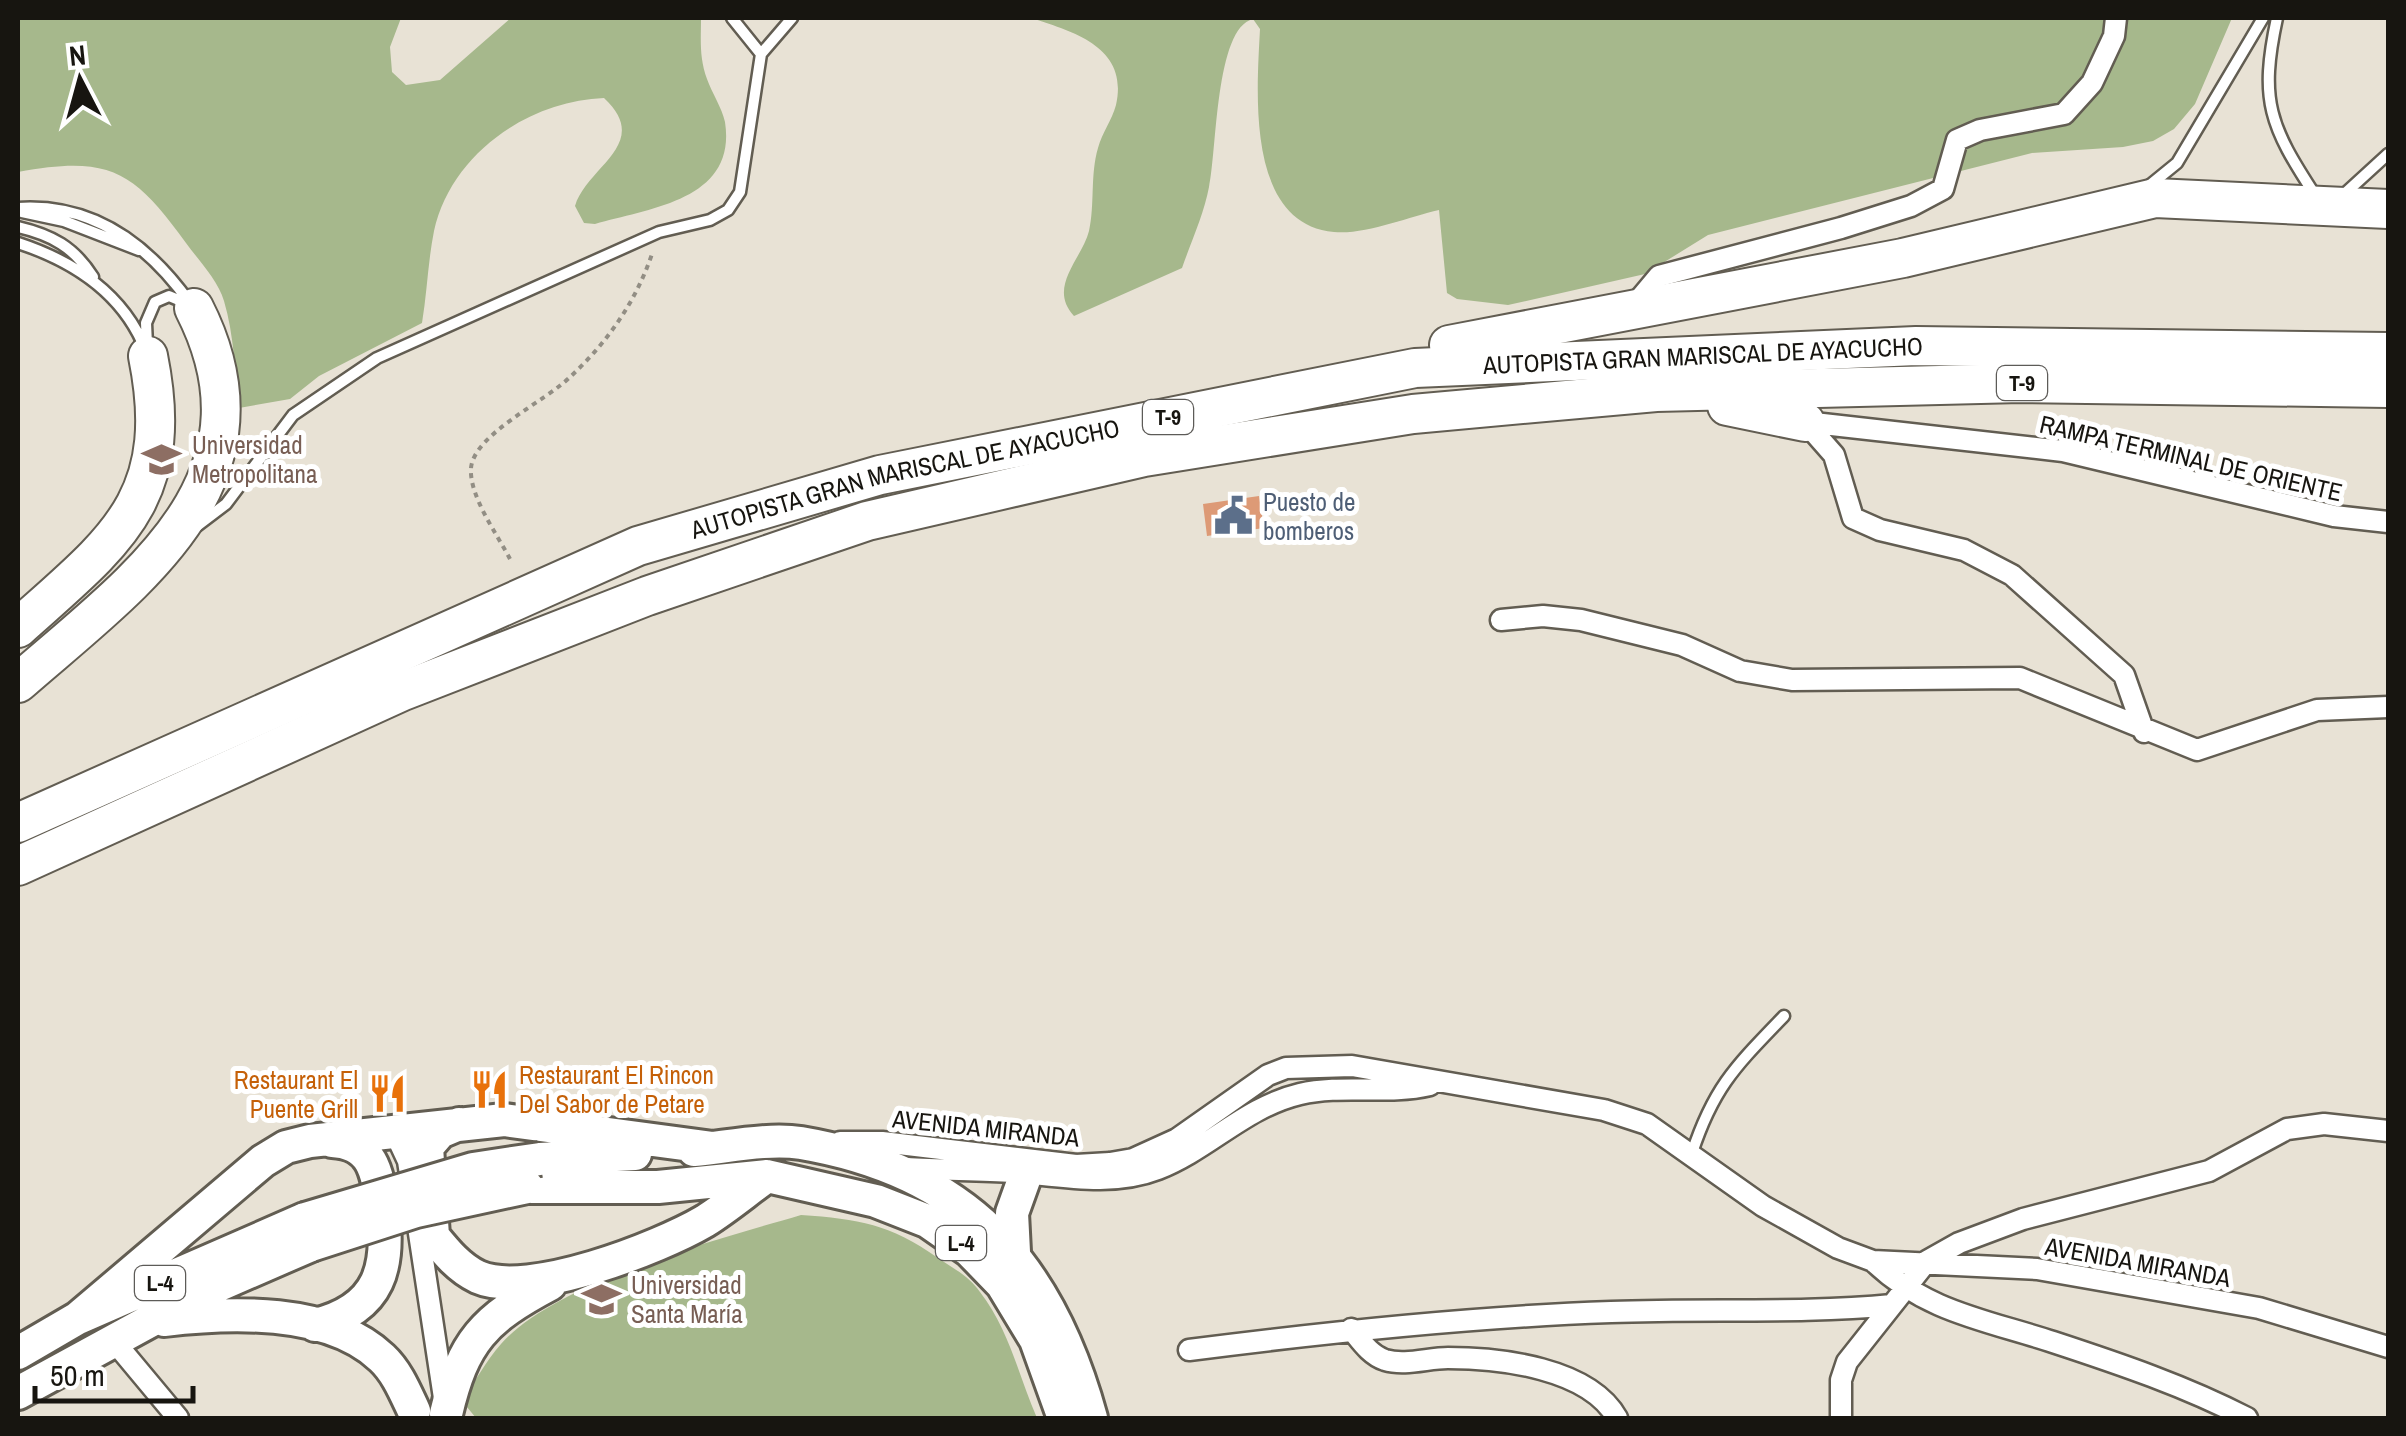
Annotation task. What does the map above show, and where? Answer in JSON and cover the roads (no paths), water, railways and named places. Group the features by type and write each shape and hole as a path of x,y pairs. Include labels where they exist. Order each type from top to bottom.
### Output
{"highway":[{"path":"1274,396 1389,355 1517,335 1632,308 1904,258 2155,198 2388,209"},
{"path":"18,683 165,552 195,509 215,444 214,365 194,308"},
{"name":"AUTOPISTA GRAN MARISCAL DE AYACUCHO","path":"18,822 638,546 880,475 1415,368 1916,346 2388,352"},
{"path":"18,628 96,558 134,512 154,454 155,396 148,356"},
{"name":"AUTOPISTA GRAN MARISCAL DE AYACUCHO","path":"18,866 403,691 646,596 868,522 1163,454 1412,414 1656,392 2021,383 2388,388"},
{"path":"1656,392 1805,422"}],"main road":[{"name":"L-4","path":"78,1318 263,1161 286,1147 310,1140 392,1147 463,1122 504,1120 713,1148"},
{"path":"463,1122 440,1132 427,1147 433,1236 454,1262 482,1278 525,1282 574,1271 703,1222 767,1176 892,1168"},
{"path":"310,1140 346,1142 372,1160 388,1244 384,1267 367,1295 335,1320 315,1325"},
{"name":"L-4","path":"533,1173 713,1148 798,1142 892,1168 940,1192 1014,1252 1066,1347 1091,1418"},
{"name":"L-4","path":"18,1353 78,1318 473,1168 658,1187 767,1176 901,1210 970,1251 1002,1284 1036,1340 1064,1418"},
{"path":"1014,1252 1012,1213 1026,1174"},
{"name":"L-4","path":"18,1392 222,1283 308,1232"},
{"path":"315,1325 362,1343 380,1356 430,1415 464,1352 487,1323 574,1271"},
{"name":"L-4","path":"150,1322 239,1316 315,1325"}],"street":[{"path":"1632,308 1659,276 1840,228 1911,206 1943,189 1957,140 1980,130 2064,114 2092,83 2114,36 2116,18"},
{"path":"1805,422 1834,454 1853,518 1880,530 1964,550 2012,574 2124,675 2144,732"},
{"name":"RAMPA TERMINAL DE ORIENTE","path":"1805,422 2064,451 2334,516 2388,522"},
{"path":"1501,620 1543,616 1581,620 1682,645 1740,671 1792,680 2020,678 2144,732 2197,750 2317,710 2388,707"},
{"name":"AVENIDA MIRANDA","path":"798,1142 882,1142 1076,1164 1110,1163 1133,1159 1176,1139 1268,1075 1286,1068 1352,1066 1604,1110 1647,1124 1763,1206 1838,1248 1873,1261 2037,1269 2259,1308 2388,1348"},
{"name":"AVENIDA MIRANDA","path":"892,1168 1097,1179 1132,1176 1189,1153 1239,1118 1275,1102 1333,1089 1406,1090 1441,1082"},
{"path":"1841,1418 1841,1380 1847,1362 1927,1262 1959,1242 2023,1219 2209,1171 2287,1129 2324,1124 2388,1131"},
{"path":"392,1147 408,1160 430,1415"},
{"name":"AVENIDA MIRANDA","path":"1873,1261 1898,1298 2131,1367 2247,1418"},
{"path":"1188,1350 1351,1330 1584,1313 1834,1311 1898,1298"},
{"path":"1351,1330 1367,1350 1385,1360 1479,1359 1559,1377 1592,1391 1618,1418"},
{"path":"114,1340 178,1418"}],"lane":[{"path":"732,18 761,54"},
{"path":"165,552 226,504 292,415 377,358 659,232 710,220 728,210 740,192 761,54 792,18"},
{"path":"2107,210 2155,182 2178,163 2263,18"},
{"path":"2278,18 2268,60 2272,122 2327,205 2388,154"},
{"path":"18,210 44,207 80,214 118,231 149,254 194,308"},
{"path":"18,228 47,236 78,253 96,282 122,309 148,356"},
{"path":"18,242 96,282"},
{"path":"148,356 146,324 154,302 175,297 194,308"},
{"path":"1692,1154 1718,1088 1784,1016"}],"place":[{"name":"Universidad Metropolitana","path":"162,459"},
{"name":"Puesto de bomberos","path":"1233,516"},
{"name":"Restaurant El Rincon Del Sabor de Petare","path":"489,1089"},
{"name":"Restaurant El Puente Grill","path":"388,1094"},
{"name":"Universidad Santa María","path":"601,1299"}]}
